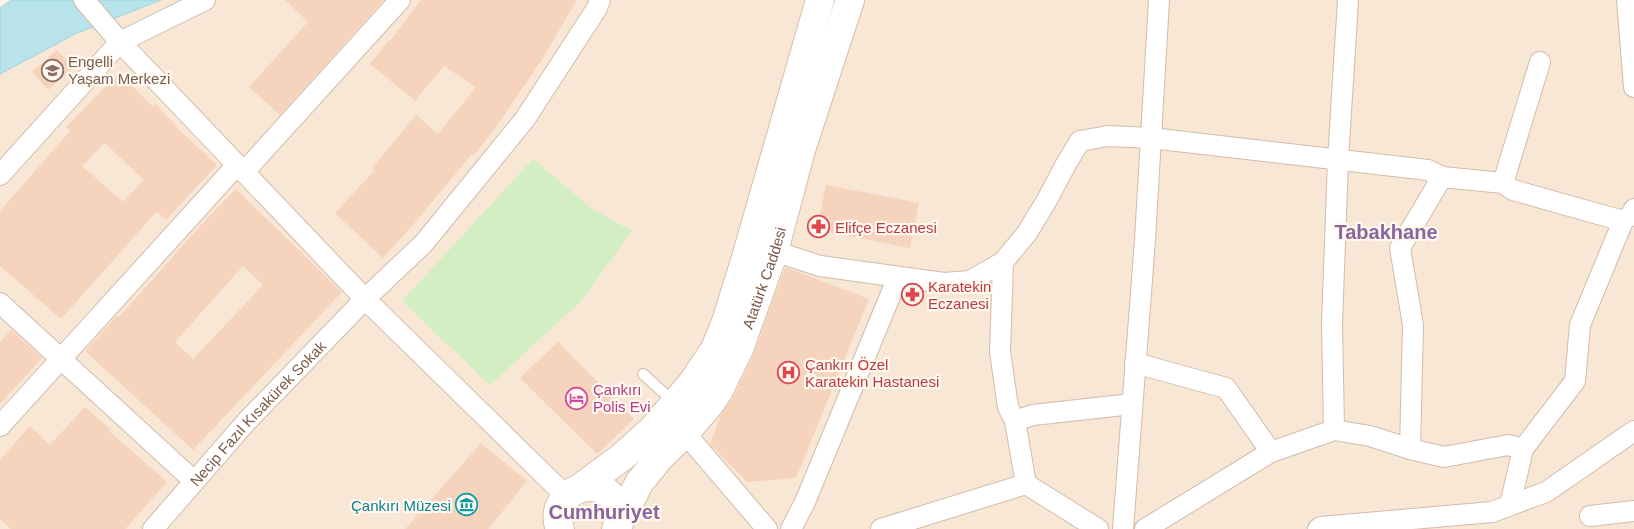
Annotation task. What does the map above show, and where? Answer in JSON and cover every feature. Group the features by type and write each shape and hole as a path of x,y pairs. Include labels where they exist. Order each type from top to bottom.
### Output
{"main road":[{"name":"Atatürk Caddesi","path":"563,510 652,430 675,404 715,350 745,261 820,0"},
{"name":"Atatürk Caddesi","path":"617,527 639,483 660,457 685,433 718,392 733,362 749,324 774,252 801,150 850,0"},
{"path":"563,510 596,488 610,496 618,510 617,527"}],"street":[{"path":"84,0 120,42 563,510"},
{"path":"0,175 120,42 205,0"},
{"path":"0,426 60,359 400,0"},
{"name":"Necip Fazıl Kısakürek Sokak","path":"153,529 246,421 365,299 424,243 525,119 597,8 600,0"},
{"path":"1123,529 1136,363 1159,0"},
{"path":"1334,430 1332,324 1338,160 1348,0"},
{"path":"1627,0 1634,87"},
{"path":"1503,183 1540,62"},
{"path":"774,252 820,266 944,283 970,281 1003,262 1027,233 1080,142 1108,136 1151,138 1428,170 1442,177 1503,183 1513,190 1629,215 1580,325 1575,381 1523,449 1510,505"},
{"path":"1410,449 1413,325 1400,248 1442,177"},
{"path":"1003,262 1000,352 1008,407 1015,420 1026,484 1098,529"},
{"path":"791,529 805,502 898,277"},
{"path":"0,303 194,482"},
{"path":"1136,363 1226,388 1272,452"},
{"path":"1015,420 1033,415 1132,404"},
{"path":"1145,529 1272,452 1334,430 1370,436 1410,449 1444,457 1508,445 1523,449"},
{"path":"1318,529 1321,527 1492,512 1546,492 1634,431"},
{"path":"685,433 767,529"},
{"path":"880,529 1026,484"},
{"path":"1590,516 1634,510"}],"lane":[{"path":"643,374 675,404"}],"shaded area":[{"path":"117,0 1634,0 1634,529 0,529 0,61"}],"green space":[{"path":"533,159 591,208 632,231 580,302 490,385 402,301"}],"water":[{"path":"11,0 161,0 75,34 0,74 0,8"}],"building":[{"path":"285,0 384,0 280,115 249,87 308,22"},
{"path":"421,0 577,0 541,61 496,127 474,155 472,154 383,258 335,213 375,170 372,168 416,115 438,134 476,87 444,66 415,101 370,64"},
{"name":"Engelli Yaşam Merkezi","path":"57,50 73,68 48,90 32,72"},
{"path":"119,73 153,107 155,104 176,127 217,165 166,220 157,211 61,319 0,266 0,211 70,131 66,127","holes":["105,143 144,180 123,202 82,166"]},
{"path":"826,185 919,203 910,248 817,230"},
{"path":"236,189 342,292 193,450 85,351 117,316 119,317 201,225","holes":["243,266 263,285 193,359 175,342"]},
{"name":"Çankırı Özel Karatekin Hastanesi","path":"785,267 869,299 796,478 747,482 710,444 722,413 732,399 753,356"},
{"path":"11,330 42,358 0,404 0,342"},
{"name":"Çankırı Polis Evi","path":"558,342 634,419 597,454 520,378"},
{"path":"85,407 110,429 109,431 167,482 125,529 11,529 0,519 0,460 30,426 50,445"},
{"name":"Çankırı Müzesi","path":"481,443 527,481 488,529 405,529"}],"place":[{"name":"Engelli Yaşam Merkezi","path":"52,70"},
{"name":"Elifçe Eczanesi","path":"819,227"},
{"name":"Karatekin Eczanesi","path":"912,295"},
{"name":"Çankırı Özel Karatekin Hastanesi","path":"789,373"},
{"name":"Çankırı Polis Evi","path":"577,398"},
{"name":"Çankırı Müzesi","path":"467,505"}],"district":[{"name":"Tabakhane","path":"1386,232"},
{"name":"Cumhuriyet","path":"604,512"}]}
